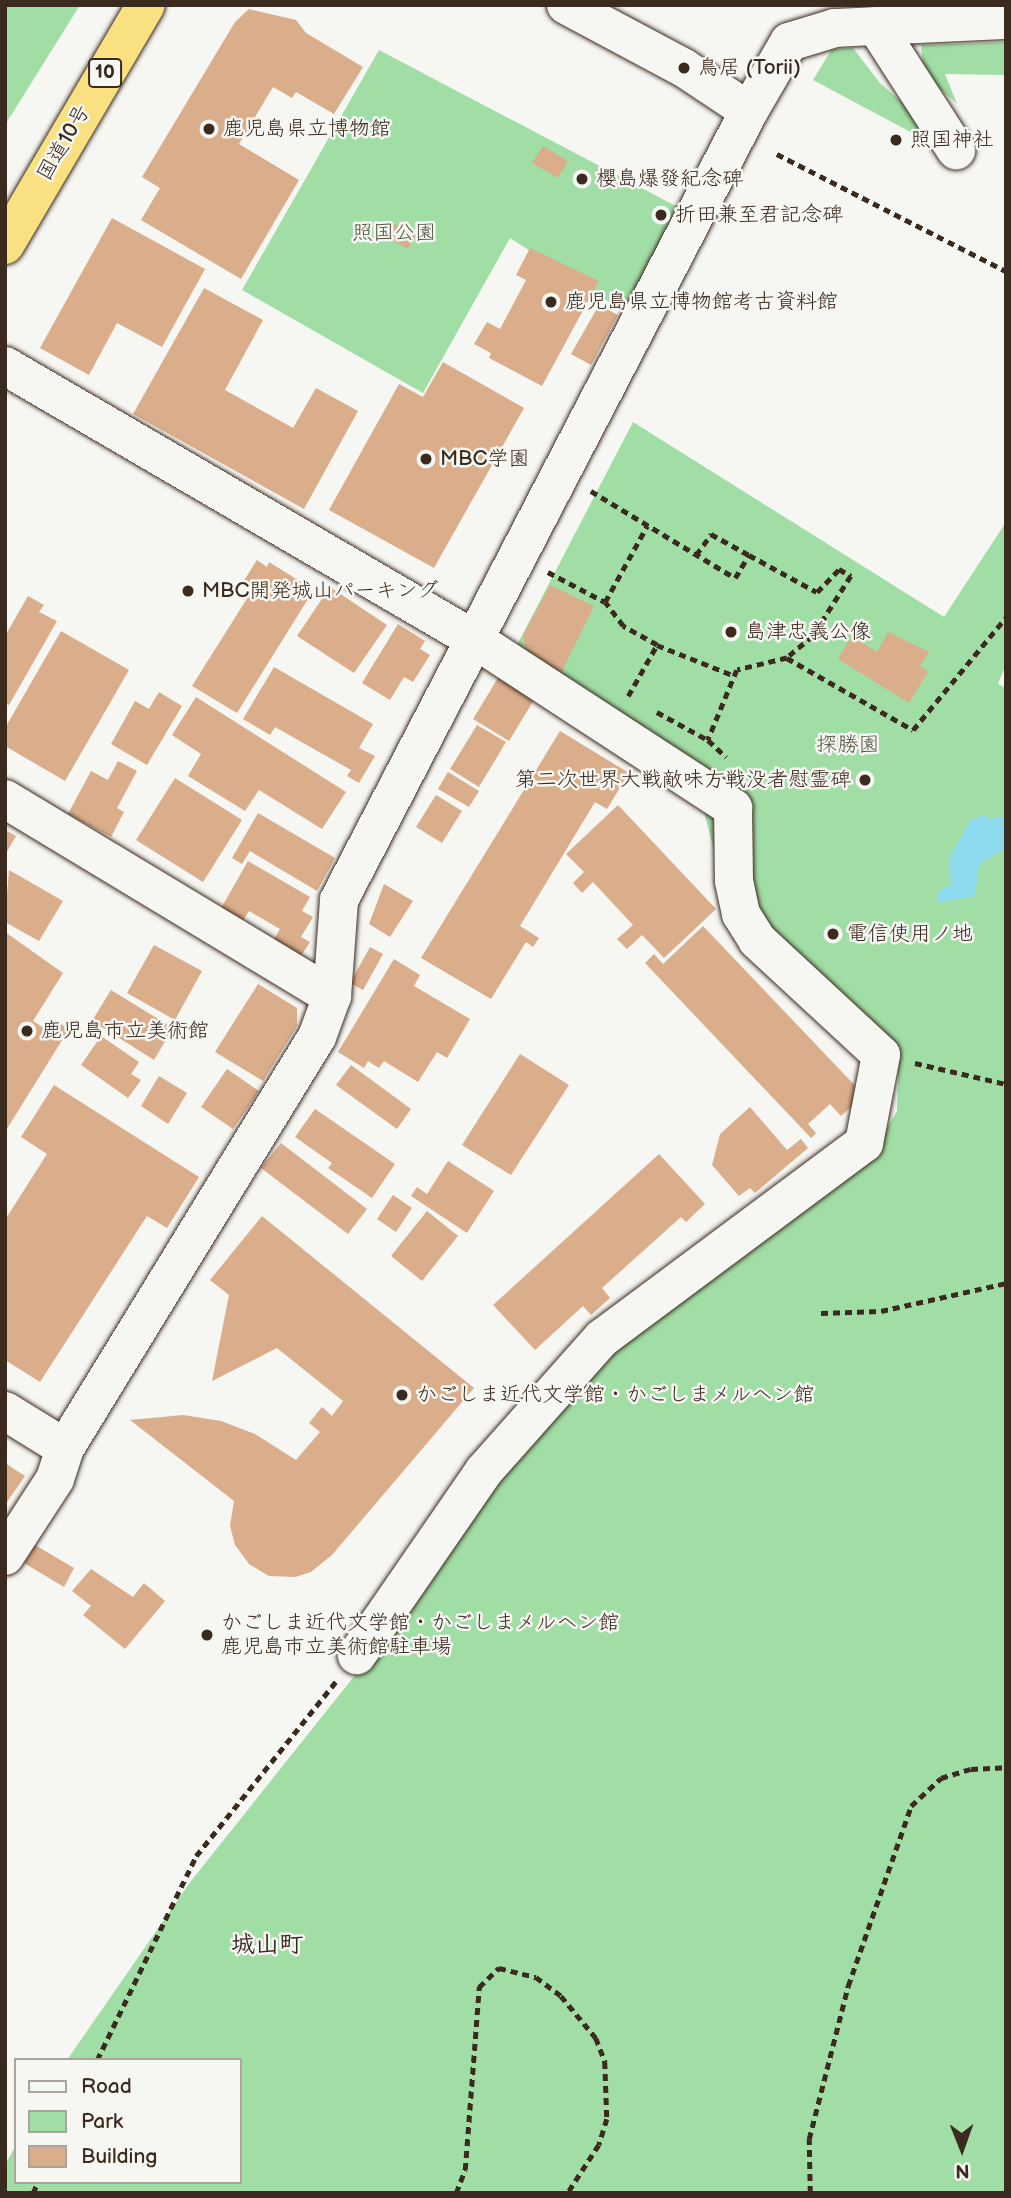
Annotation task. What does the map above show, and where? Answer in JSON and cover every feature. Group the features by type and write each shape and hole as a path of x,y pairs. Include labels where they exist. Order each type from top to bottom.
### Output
{"highway":[{"name":"国道10号","path":"5,245 146,5"}],"street":[{"path":"566,5 684,68 749,111"},
{"path":"5,1556 55,1479 65,1448 317,1037 332,996 340,900 477,641 749,111 789,42 835,28 1006,20"},
{"path":"876,26 956,150"},
{"path":"5,366 477,641 733,808 734,881 741,914 757,940 881,1055 864,1143 602,1338 484,1471 358,1655"},
{"path":"5,799 332,996"},
{"path":"5,1411 65,1448"}],"path":[{"path":"777,155 1006,271"},
{"path":"587,488 735,578 749,555"},
{"path":"605,602 647,526"},
{"path":"696,555 712,534 817,593 839,569 851,576 813,636 787,658 762,661 737,670 708,740"},
{"path":"544,570 605,602 623,625 657,645 735,676"},
{"path":"787,658 913,730 1006,617"},
{"path":"638,701 626,695 657,645"},
{"path":"650,708 708,740 745,776 733,808"},
{"path":"881,1055 1006,1084"},
{"path":"821,1313 881,1311 1006,1283"},
{"path":"98,2058 196,1856 358,1655"},
{"path":"810,2193 809,2139 848,1986 911,1806 941,1778 971,1769 1006,1767"},
{"path":"456,2193 465,2170 479,1987 499,1968 536,1977 561,1996 596,2038 604,2062 607,2119 599,2145 568,2193"}],"green space":[{"path":"5,5 80,5 5,125"},
{"path":"1006,42 1006,75 945,74 957,104 924,75 921,45"},
{"path":"853,48 880,83 950,145 918,136 813,80 832,49"},
{"name":"照国公園","path":"379,50 689,213 628,314 510,238 423,393 242,290"},
{"name":"探勝園","path":"633,422 944,617 1006,522 1006,664 998,684 1006,688 1006,2193 5,2193 5,2165 14,2149 14,2184 242,2184 242,2058 68,2058 191,1881 391,1630 493,1485 611,1348 883,1135 897,1111 899,1048 731,918 703,807 515,649"}],"water":[{"path":"986,815 989,819 1006,816 1006,848 979,864 975,896 937,903 939,891 951,884 949,858 971,819"}],"building":[{"name":"鹿児島県立博物館","path":"249,9 296,20 306,33 363,67 334,114 296,92 292,98 273,87 239,144 299,180 241,279 141,220 160,188 142,177 235,22"},
{"path":"543,146 568,161 558,178 532,163"},
{"path":"112,218 205,269 162,347 117,323 89,375 40,348"},
{"path":"393,223 416,236 408,249 385,236"},
{"name":"鹿児島県立博物館考古資料館","path":"530,248 599,281 542,386 489,358 491,353 474,344 487,322 500,329 526,280 516,275"},
{"path":"204,288 263,320 225,390 293,428 316,388 358,411 304,509 133,414"},
{"path":"599,305 618,315 591,365 571,354"},
{"name":"MBC学園","path":"443,362 524,408 434,568 329,510 399,384 423,397"},
{"path":"257,560 267,567 269,562 309,587 304,595 308,599 237,713 192,686 253,589 243,582"},
{"path":"550,585 594,606 560,675 528,659 523,635"},
{"path":"330,587 387,625 354,673 297,636"},
{"path":"28,596 44,605 39,612 57,621 9,705 5,703 5,636"},
{"path":"398,624 425,641 420,649 430,655 413,682 404,677 390,700 362,683"},
{"path":"61,631 129,670 65,781 5,746 5,728"},
{"path":"888,632 929,652 920,666 928,672 909,703 838,659 852,636 877,652"},
{"path":"274,667 373,724 359,748 375,756 359,783 347,776 351,770 275,727 270,735 243,719"},
{"path":"501,673 537,695 509,741 473,719"},
{"path":"159,692 182,706 147,765 111,744 135,701 149,709"},
{"path":"196,697 346,792 322,829 259,790 245,811 188,776 201,754 172,735"},
{"path":"477,725 506,742 479,787 450,769"},
{"path":"560,731 629,773 607,809 595,802 520,926 539,938 533,947 526,942 491,999 421,958"},
{"path":"118,761 137,771 117,808 124,812 111,837 68,814 91,771 108,780"},
{"path":"448,772 479,791 469,807 438,789"},
{"path":"175,778 242,820 203,882 136,840"},
{"path":"436,795 462,811 442,843 416,827"},
{"path":"618,805 716,909 664,958 642,935 627,949 617,939 633,925 593,882 582,893 573,883 584,872 566,854"},
{"path":"258,813 335,858 317,891 250,851 242,864 232,858"},
{"path":"5,830 16,836 5,855"},
{"path":"248,861 310,897 302,911 313,917 301,937 310,942 299,959 272,943 280,929 249,911 242,922 220,910"},
{"path":"9,870 63,901 39,941 5,922"},
{"path":"384,884 413,901 390,937 369,924"},
{"path":"703,926 864,1095 841,1116 830,1104 808,1124 816,1133 811,1138 645,963 654,954 663,964"},
{"name":"鹿児島市立美術館","path":"5,932 63,973 33,1021 54,1034 61,1024 69,1029 5,1132"},
{"path":"154,945 202,971 175,1020 127,993"},
{"path":"370,947 383,954 363,990 350,983"},
{"path":"394,959 420,975 414,986 470,1019 447,1058 437,1052 418,1082 384,1061 379,1068 368,1061 364,1068 338,1052"},
{"path":"258,984 297,1008 297,1026 263,1081 215,1052"},
{"path":"111,990 173,1028 154,1060 92,1021"},
{"path":"101,1036 139,1062 131,1074 141,1080 128,1098 81,1065"},
{"path":"520,1054 569,1085 511,1175 462,1145"},
{"path":"351,1065 411,1109 397,1129 336,1085"},
{"path":"227,1069 259,1091 233,1129 201,1107"},
{"path":"159,1076 187,1093 168,1124 141,1106"},
{"path":"54,1085 199,1177 167,1228 147,1216 40,1382 5,1360 5,1220 47,1154 21,1137"},
{"path":"750,1107 787,1150 801,1139 808,1148 755,1193 750,1188 739,1196 712,1165 720,1134"},
{"path":"315,1109 395,1164 372,1198 328,1168 332,1163 295,1137"},
{"path":"281,1143 367,1209 348,1234 261,1168"},
{"path":"659,1154 705,1204 686,1222 681,1217 602,1288 610,1298 591,1315 583,1306 535,1350 493,1305"},
{"path":"448,1161 494,1191 467,1233 411,1196 417,1187 427,1194"},
{"path":"393,1195 412,1208 396,1232 377,1219"},
{"path":"427,1211 458,1236 422,1281 391,1256"},
{"name":"かごしま近代文学館・かごしまメルヘン館","path":"262,1216 474,1388 332,1555 311,1572 295,1577 269,1576 249,1564 235,1545 230,1526 234,1501 130,1420 183,1415 221,1421 255,1434 296,1460 320,1432 309,1423 322,1407 332,1416 343,1401 277,1348 212,1381 229,1295 210,1280"},
{"path":"5,1463 25,1476 5,1505"},
{"path":"35,1545 74,1568 64,1587 24,1563"},
{"path":"91,1569 133,1597 144,1583 165,1601 125,1649 83,1615 91,1606 72,1591"}],"place":[{"name":"鳥居 (Torii)","path":"684,68"},
{"name":"鹿児島県立博物館","path":"209,129"},
{"name":"照国神社","path":"896,140"},
{"name":"櫻島爆發紀念碑","path":"582,179"},
{"name":"折田兼至君記念碑","path":"661,215"},
{"name":"鹿児島県立博物館考古資料館","path":"551,302"},
{"name":"MBC学園","path":"426,459"},
{"name":"MBC開発城山パーキング","path":"188,591"},
{"name":"島津忠義公像","path":"731,632"},
{"name":"第二次世界大戦敵味方戦没者慰霊碑","path":"865,780"},
{"name":"電信使用ノ地","path":"833,934"},
{"name":"鹿児島市立美術館","path":"27,1031"},
{"name":"かごしま近代文学館・かごしまメルヘン館","path":"402,1395"},
{"name":"かごしま近代文学館・かごしまメルヘン館 鹿児島市立美術館駐車場","path":"207,1635"}],"district":[{"name":"城山町","path":"267,1945"}]}
